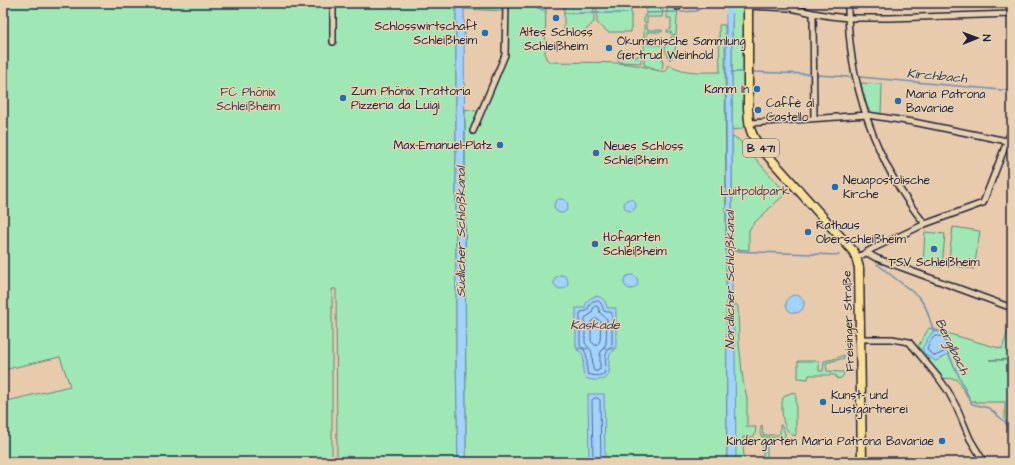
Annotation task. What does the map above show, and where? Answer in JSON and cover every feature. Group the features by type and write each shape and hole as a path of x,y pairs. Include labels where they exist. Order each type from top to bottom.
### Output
{"main road":[{"name":"Freisinger Straße","path":"747,4 749,123 752,135 760,147 853,251 860,268 862,462"}],"street":[{"path":"333,3 333,42"},
{"path":"473,131 505,55 506,3"},
{"path":"848,3 850,40 855,72 867,116 877,144 891,174 913,209 925,224"},
{"path":"747,4 791,8 848,18 906,18 1012,14"},
{"path":"813,13 814,118"},
{"path":"749,123 867,116 913,122 1009,142"},
{"path":"856,257 925,224 983,203 1009,142 1012,129"},
{"path":"867,253 1012,308"},
{"path":"861,339 892,339 909,342 938,376 948,391 970,439 984,462"}],"green space":[{"name":"FC Phönix Schleißheim","path":"3,3 456,3 456,358 458,462 337,462 336,289 332,289 332,462 3,462 3,402 70,386 60,357 3,370"},
{"path":"464,3 546,3 545,53 546,59 551,62 625,64 663,71 666,71 667,66 670,65 688,71 720,72 719,25 725,25 727,462 466,462 465,109 480,112 503,54 504,11 464,9"},
{"path":"564,3 594,4 594,22 584,32 564,31"},
{"path":"597,3 631,3 631,32 608,32 597,23"},
{"path":"729,3 743,3 744,27 745,121 744,127 732,130 732,14 729,13"},
{"path":"646,8 663,8 662,17 647,17 647,23 644,22"},
{"path":"667,8 676,8 678,10 676,35 671,34 671,32 667,32 667,30 671,29 671,18 667,18"},
{"path":"644,25 647,25 647,30 662,30 662,32 647,32 647,37 644,37"},
{"path":"671,37 676,37 676,43 675,52 670,60 665,50 665,45 671,44"},
{"path":"644,40 647,40 647,45 662,45 662,68 657,69 644,65"},
{"path":"618,55 634,56 635,58 641,55 641,63 619,62"},
{"path":"861,83 882,85 881,114 871,112 869,110"},
{"name":"Luitpoldpark","path":"732,137 738,139 786,193 754,223 749,230 749,250 732,249"},
{"path":"953,227 980,231 974,269 948,265"},
{"name":"TSV Schleißheim","path":"925,232 945,234 942,267 923,265"},
{"path":"733,304 736,304 738,307 739,343 743,381 747,398 747,427 756,427 755,435 753,437 743,437 744,462 734,462"},
{"path":"1012,319 1012,359 989,360 1012,360 1012,431 1005,419 1005,402 970,401 957,379 939,378 917,348 929,328 1002,349"},
{"path":"844,355 844,358 826,363 827,371 843,372 844,375 841,378 837,379 836,375 809,375 808,379 798,378 798,361 819,361 819,371 823,371 824,361"},
{"path":"794,392 796,393 795,436 786,428 782,416 783,398"},
{"path":"762,425 763,435 780,435 781,425 785,436 783,438 762,437 760,431"},
{"path":"768,441 767,462 763,462 763,443"}],"water":[{"name":"Südlicher Schloßkanal","path":"456,3 464,3 466,462 458,462 456,358"},
{"path":"732,13 732,300 735,351 736,462 727,462 726,14"},
{"path":"561,199 566,201 568,206 566,211 561,213 556,211 554,206 556,201"},
{"path":"632,199 635,200 635,210 628,211 625,210 624,203 625,200"},
{"path":"561,275 566,277 568,282 566,287 561,289 556,287 554,282 556,277"},
{"path":"631,275 636,277 638,282 636,287 631,289 626,287 624,282 626,277"},
{"path":"795,295 801,298 804,304 801,310 795,313 789,310 786,304 789,298"},
{"name":"Kaskade","path":"596,296 601,297 604,300 607,308 616,308 616,348 605,348 604,345 605,349 615,349 609,357 608,376 604,379 593,380 586,378 584,375 583,356 581,352 577,350 588,348 576,348 576,308 585,308 588,300"},
{"path":"933,331 943,333 949,340 948,354 936,361 926,355 922,349"},
{"path":"588,394 604,394 605,462 589,462"}],"waterway":[{"path":"525,3 546,12"},
{"path":"681,12 696,11 709,3"},
{"name":"Nördlicher Schloßkanal","path":"729,3 729,20"},
{"path":"646,13 676,12"},
{"path":"564,13 627,13"},
{"name":"Kirchbach","path":"731,72 743,72"},
{"name":"Kirchbach","path":"753,72 809,74"},
{"name":"Kirchbach","path":"817,75 850,77"},
{"name":"Kirchbach","path":"860,77 1012,91"},
{"name":"Berglbach","path":"732,251 839,255"},
{"name":"Berglbach","path":"877,264 919,297 926,308 934,332"},
{"name":"Berglbach","path":"948,353 972,404 989,408 1005,422 1012,433"}],"place":[{"name":"Altes Schloss Schleißheim","path":"556,18"},
{"name":"Schlosswirtschaft Schleißheim","path":"485,33"},
{"name":"Ökumenische Sammlung Gertrud Weinhold","path":"609,48"},
{"name":"Kamm In","path":"757,89"},
{"name":"Zum Phönix Trattoria Pizzeria da Luigi","path":"343,98"},
{"name":"Maria Patrona Bavariae","path":"898,101"},
{"name":"Caffè al Castello","path":"758,110"},
{"name":"Max-Emanuel-Platz","path":"500,145"},
{"name":"Neues Schloss Schleißheim","path":"596,153"},
{"name":"Neuapostolische Kirche","path":"835,187"},
{"name":"Rathaus Oberschleißheim","path":"808,232"},
{"name":"Hofgarten Schleißheim","path":"595,244"},
{"name":"TSV Schleißheim","path":"934,249"},
{"name":"Kunst- und Lustgärtnerei","path":"823,402"},
{"name":"Kindergarten Maria Patrona Bavariae","path":"942,441"}]}
